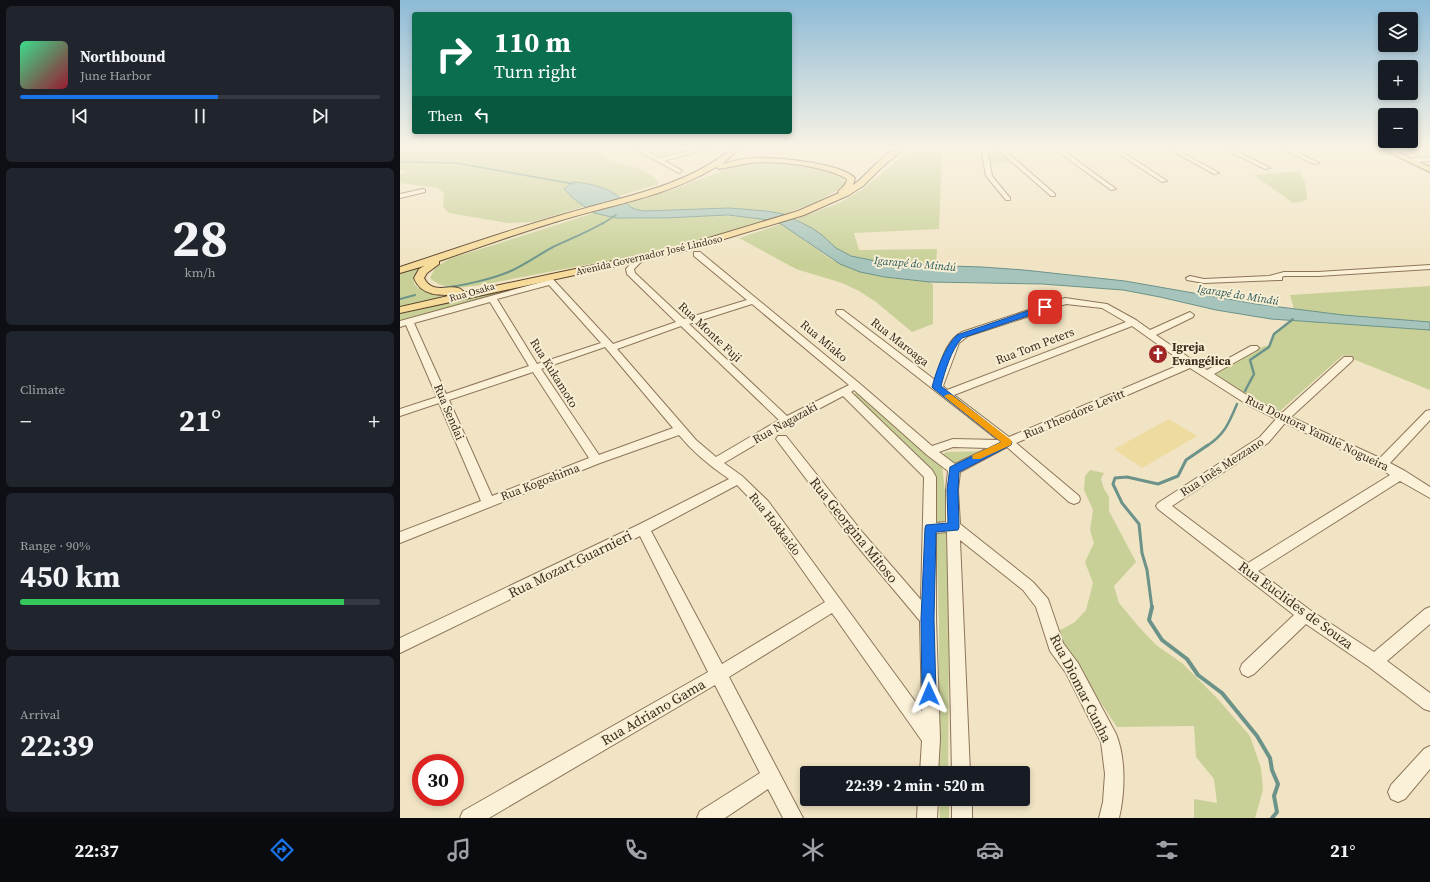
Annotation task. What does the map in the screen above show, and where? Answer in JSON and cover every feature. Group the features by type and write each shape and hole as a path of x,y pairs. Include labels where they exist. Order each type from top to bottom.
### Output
{"main road":[{"path":"400,270 569,216 669,186"},
{"path":"818,206 848,186"},
{"name":"Avenida Governador José Lindoso","path":"400,310 549,280 599,267 707,243 801,213 838,198 857,186"},
{"path":"457,252 431,264 423,271 419,278 423,286 440,291 457,291 585,267 599,267"}],"street":[{"path":"997,186 1008,199"},
{"path":"1043,186 1053,195"},
{"path":"1108,186 1113,190"},
{"path":"400,196 423,191"},
{"name":"Rua Miako","path":"697,254 754,300 954,470"},
{"name":"Rua Monte Fuji","path":"640,259 630,269 631,274 786,421"},
{"path":"1190,278 1204,281 1272,277 1288,279 1309,278 1318,274 1430,268"},
{"name":"Rua Osaka","path":"404,323 549,280"},
{"name":"Rua Hokkaido","path":"549,280 609,346 692,443 715,463 738,479 763,504 930,739"},
{"name":"Rua Kukamoto","path":"492,298 535,368 596,460"},
{"path":"400,414 535,368 754,300"},
{"name":"Rua Doutora Yamile Nogueira","path":"937,387 954,343 965,334 1065,301 1104,306 1133,322 1191,364 1252,403 1382,464 1401,474 1430,493"},
{"name":"Rua Maroaga","path":"840,312 946,394 1074,499"},
{"path":"1150,334 1190,315"},
{"name":"Rua Tom Peters","path":"946,394 1133,322"},
{"name":"Rua Sendai","path":"404,323 444,399 488,503"},
{"path":"1207,374 1254,348"},
{"name":"Rua Inês Mezzano","path":"1163,506 1257,446 1283,418 1348,359"},
{"name":"Rua Theodore Levitt","path":"931,452 940,447 953,444 1005,443 1191,364"},
{"name":"Rua Nagazaki","path":"715,463 786,421 855,385"},
{"path":"844,391 928,473 930,477 928,619 929,766"},
{"path":"1382,464 1430,413"},
{"name":"Rua Kogoshima","path":"400,538 596,460 680,430"},
{"name":"Rua Georgina Mitoso","path":"782,439 858,538 928,619"},
{"path":"961,766 952,490 954,470 1005,443"},
{"path":"1248,570 1401,474"},
{"name":"Rua Mozart Guarnieri","path":"400,646 643,529 738,479"},
{"name":"Rua Euclides de Souza","path":"1163,506 1305,615 1375,662 1430,703"},
{"path":"930,528 954,527"},
{"name":"Rua Diomar Cunha","path":"954,527 1028,586 1043,604 1056,646 1072,668 1110,740 1114,774 1113,802 1109,818"},
{"path":"643,529 792,818"},
{"name":"Rua Adriano Gama","path":"470,818 718,675 835,604"},
{"path":"1375,662 1430,614"},
{"path":"1248,669 1305,615"},
{"path":"1398,792 1430,755"},
{"path":"707,818 770,777"},
{"path":"927,818 928,806"},
{"path":"962,806 962,818"}],"green space":[{"path":"423,186 568,186 564,190 574,199 586,206 532,222 508,223 449,213 443,207 444,193 437,188"},
{"path":"586,186 652,186 618,196"},
{"path":"682,186 842,186 814,203 784,214 729,208 644,211 631,208 625,203"},
{"path":"866,186 941,186 939,229 854,233 859,250 937,249 936,264 931,266 893,264 851,256 836,249 822,235 796,219 839,203"},
{"path":"1270,186 1305,186 1307,199 1301,202 1293,203"},
{"path":"594,213 637,219 725,216 769,220 721,235 653,252 486,284 464,287 449,287 430,278 435,268 449,259"},
{"path":"781,224 832,260 851,269 885,277 930,282 933,285 933,324 912,332 876,302 859,291 842,283 796,269 739,238"},
{"path":"424,265 413,277 415,285 429,291 455,293 400,307 400,272"},
{"path":"544,282 400,322 400,314"},
{"path":"1430,286 1430,390 1343,355 1280,411 1253,398 1212,374 1258,348 1269,345 1276,333 1295,320 1290,295"},
{"path":"858,392 942,455 946,452 989,451 956,464 942,462 945,492 949,626 948,766 939,766 939,625 935,492 932,469 852,396"},
{"path":"1090,470 1104,473 1101,479 1104,489 1109,497 1109,511 1136,562 1114,586 1119,603 1156,645 1182,663 1216,697 1250,736 1261,768 1263,790 1255,818 1194,818 1194,799 1217,803 1214,779 1196,757 1194,726 1117,727 1055,633 1075,622 1086,610 1093,583 1085,562 1094,543 1090,530 1093,510 1084,490 1085,476"},
{"path":"939,806 949,806 949,818 940,818"}],"sand":[{"path":"1169,419 1197,436 1142,468 1114,449"}],"water":[{"path":"568,186 597,186 618,196 631,207 644,211 729,208 784,214 812,228 836,248 851,256 893,264 1024,270 1125,281 1256,304 1343,315 1430,322 1430,330 1271,319 1216,310 1123,290 1042,284 930,282 885,277 860,272 840,264 781,224 769,220 728,215 665,218 616,218 594,213 574,199 564,189"}],"waterway":[{"path":"602,224 616,215"},
{"path":"441,288 477,282 513,270 553,247 603,223"},
{"path":"400,299 415,295"},
{"path":"1245,391 1254,374 1250,360 1269,347 1274,334 1292,320"},
{"path":"1207,446 1213,442 1226,428 1237,404"},
{"path":"1152,607 1147,570 1142,553 1139,524 1122,503 1113,484 1115,478 1127,477 1158,484 1178,476 1186,460 1208,445"},
{"path":"1152,607 1149,620 1162,640 1187,659 1198,675 1222,693 1257,736 1270,758 1272,770 1278,784 1274,796 1277,812 1272,818"}],"slow traffic":[{"path":"949,396 1008,442 977,457"}],"place":[{"name":"Igreja Evangélica","path":"1158,354"}],"route":[{"path":"929,694 928,619 930,528 954,527 952,490 954,470 962,464 1008,442 937,387 939,377 954,343 958,338 965,334 1045,307"}],"water label":[{"name":"Igarapé do Mindú","path":"915,264"},
{"name":"Igarapé do Mindú","path":"1238,295"}]}
